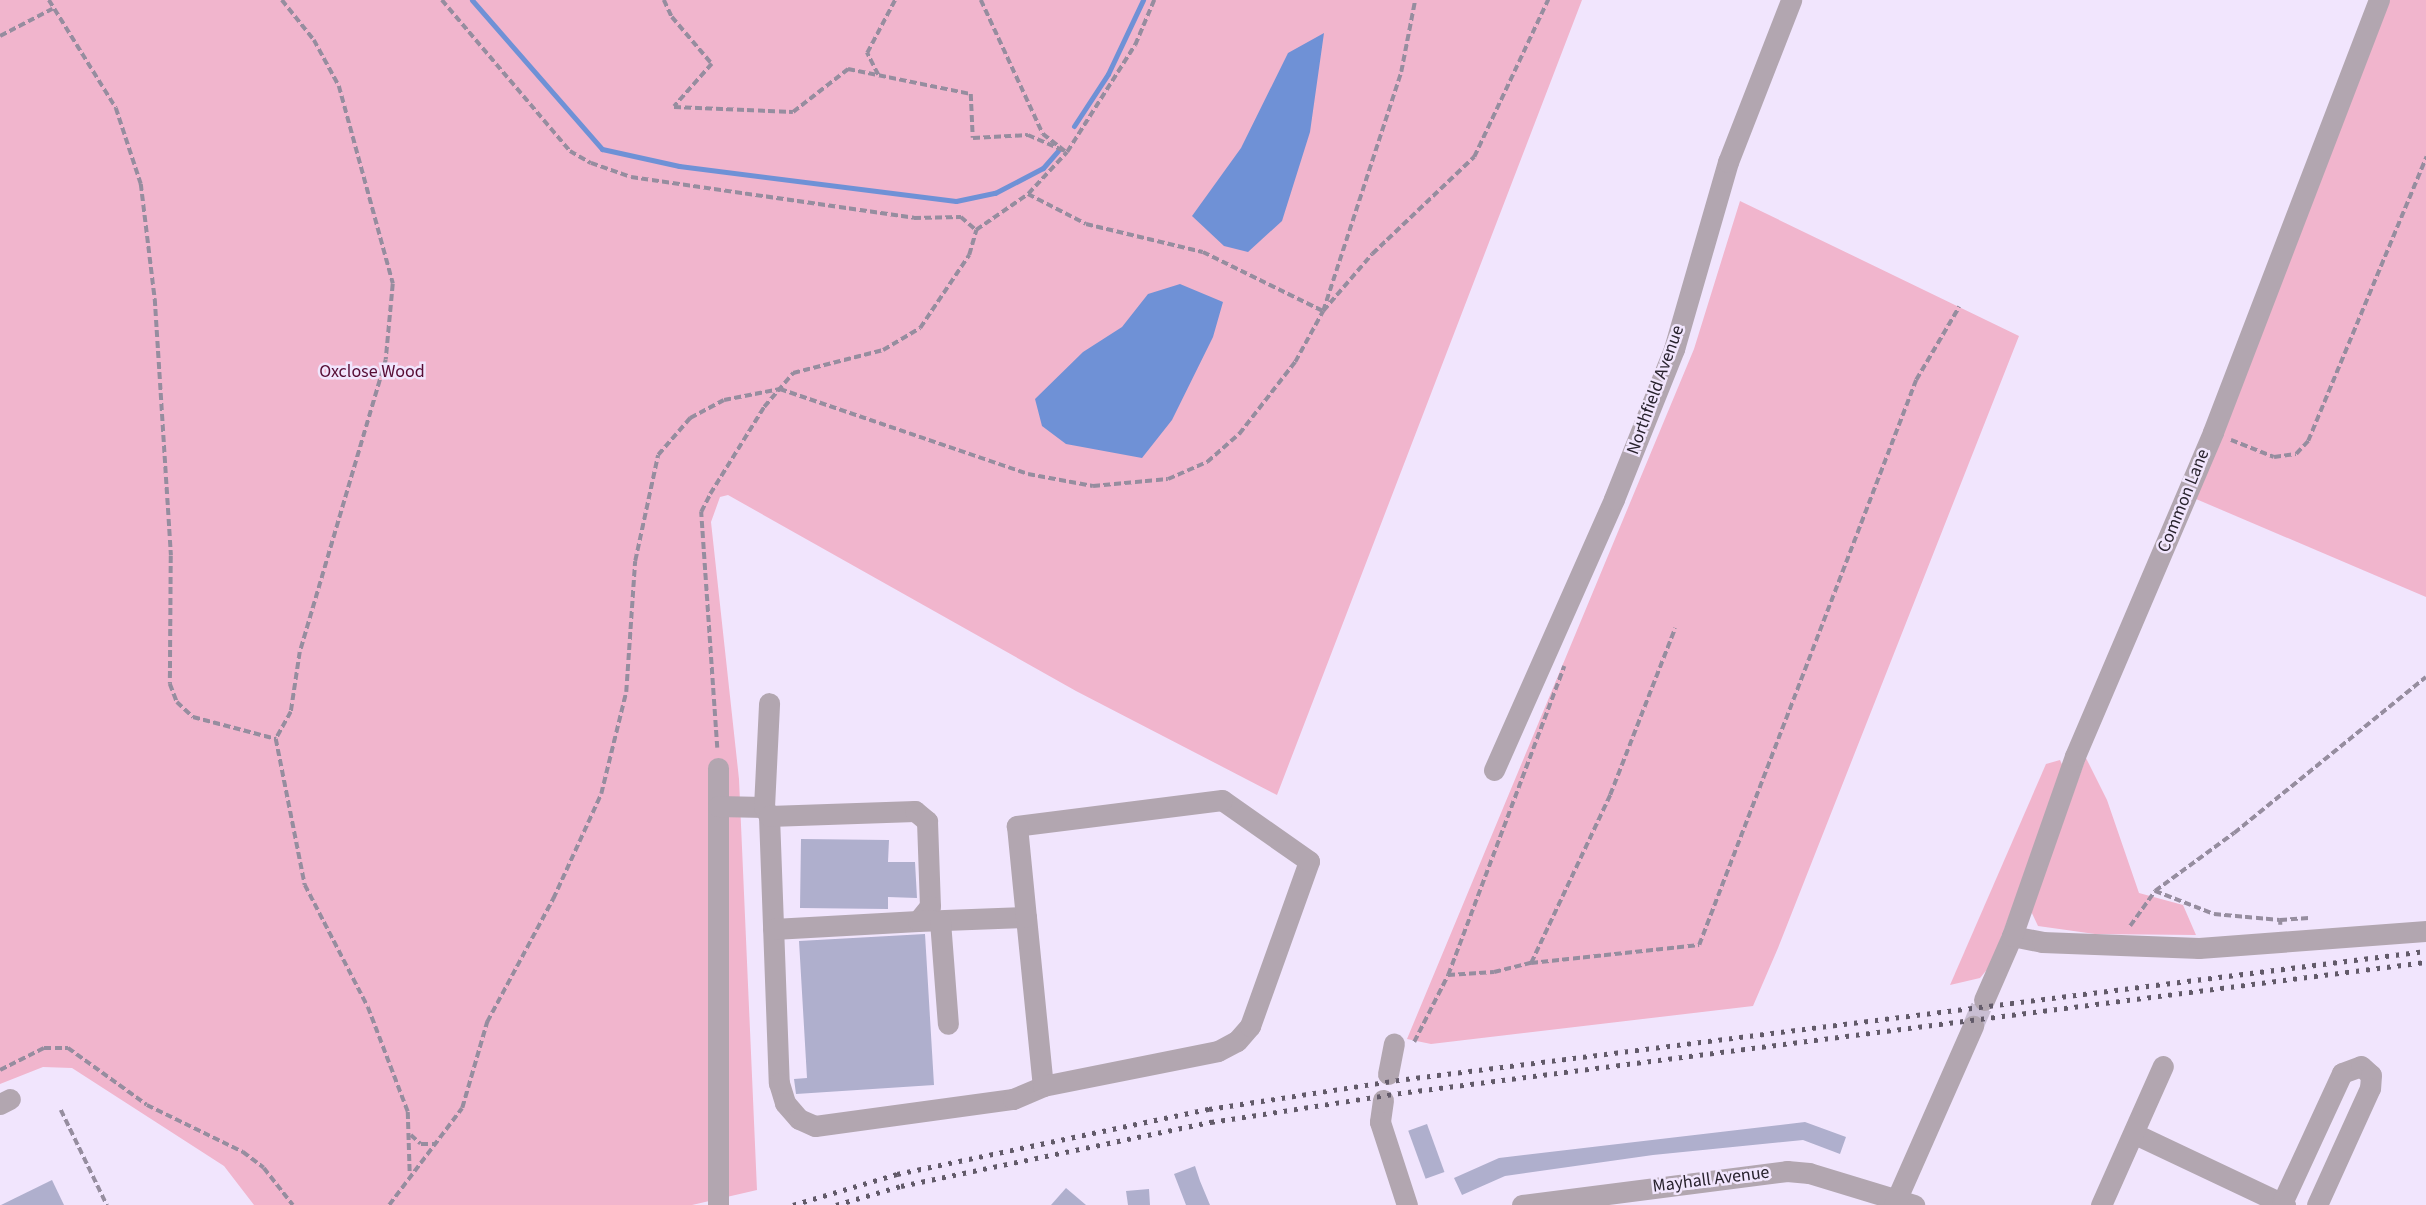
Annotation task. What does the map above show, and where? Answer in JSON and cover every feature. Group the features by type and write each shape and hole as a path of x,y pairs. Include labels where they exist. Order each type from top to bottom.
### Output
{"street":[{"name":"Northfield Avenue","path":"1494,770 1615,499 1674,349 1728,162 1791,0"},
{"name":"Common Lane","path":"1984,1000 2012,936 2075,756 2213,432 2379,0"},
{"path":"769,703 766,812 779,1083 785,1103 799,1119 815,1126 1013,1100 1043,1086 1218,1051 1237,1041 1250,1026 1309,861 1222,800 1017,826 1043,1086"},
{"path":"718,768 718,1205"},
{"path":"718,806 766,812 921,813 927,821 930,906 918,921"},
{"path":"773,929 1026,917"},
{"path":"940,921 948,1024"},
{"path":"2012,936 2116,945 2199,948 2426,931"},
{"path":"1902,1203 1973,1026"},
{"path":"2101,1205 2135,1134 2163,1066"},
{"path":"2135,1134 2284,1204 2342,1073 2361,1066 2371,1076 2371,1088 2317,1205"},
{"path":"1383,1100 1380,1122 1407,1205"},
{"name":"Mayhall Avenue","path":"1522,1205 1787,1171 1809,1172 1902,1203"}],"path":[{"path":"50,0 52,9 116,108 141,184 155,299 171,556 170,684 177,702 193,717 276,739"},
{"path":"282,0 314,40 340,86 393,284 386,360 300,652 291,712 276,739 305,885 368,1007 399,1082 410,1134 410,1175"},
{"path":"442,0 570,151 591,163 631,177 914,218 961,217 976,230"},
{"path":"664,0 672,18 712,64 674,107 793,112 848,69 971,94 973,138 1028,135 1067,152"},
{"path":"878,75 867,53 895,0"},
{"path":"981,0 1043,134 1067,152"},
{"path":"718,768 701,512 764,407 793,373 883,350 920,328 969,255 976,230 1028,194 1067,152 1135,45 1154,0"},
{"path":"389,1205 462,1108 488,1022 601,794 626,692 635,561 657,456 690,418 724,400 780,389 1028,474 1093,486 1129,486 1168,479 1207,463 1240,434 1295,362 1323,311 1401,72 1415,0"},
{"path":"1323,311 1371,254 1474,157 1548,0"},
{"path":"0,36 52,9"},
{"path":"2213,432 2274,457 2296,454 2308,441 2426,157"},
{"path":"1028,194 1086,224 1203,251 1323,311"},
{"path":"1448,975 1494,972 1531,962 1699,945 1916,380 1959,307"},
{"path":"1531,962 1610,796 1675,628"},
{"path":"1390,1060 1402,1058 1421,1032 1448,975 1567,659"},
{"path":"2116,945 2155,891 2234,833 2426,677"},
{"path":"2155,891 2214,914 2280,920"},
{"path":"0,1070 44,1048 68,1048 147,1105 243,1152 264,1168 293,1205"},
{"path":"61,1110 107,1205"},
{"path":"410,1134 421,1144 434,1144"}],"green space":[{"name":"Oxclose Wood","path":"0,0 1582,0 1277,795 1076,691 728,495 720,497 711,522 739,779 757,1190 692,1205 254,1205 224,1166 72,1068 43,1067 0,1084"},
{"path":"2387,0 2426,0 2426,597 2196,499"},
{"path":"1740,201 2019,336 1778,948 1753,1006 1431,1044 1407,1039 1694,349"},
{"path":"2086,758 2107,800 2139,893 2183,905 2196,935 2095,934 2038,926 2030,909"},
{"path":"2060,760 2065,771 1990,966 1980,978 1950,985 2046,764"}],"water":[{"path":"1324,33 1310,132 1282,221 1248,252 1224,246 1192,216 1241,148 1288,53"},
{"path":"1180,284 1223,302 1213,337 1172,420 1142,458 1066,444 1042,426 1035,399 1083,352 1122,327 1148,294"}],"building":[{"path":"801,839 889,840 888,862 915,862 917,898 888,897 888,909 800,908"},
{"path":"925,934 934,1085 796,1094 794,1079 807,1078 799,941"},
{"path":"1805,1122 1846,1137 1840,1154 1803,1140 1653,1155 1505,1176 1462,1195 1454,1178 1499,1158"},
{"path":"1427,1124 1444,1172 1426,1179 1408,1131"},
{"path":"1195,1166 1210,1205 1186,1205 1174,1174"},
{"path":"52,1180 64,1205 1,1205"},
{"path":"1066,1188 1086,1205 1051,1205"},
{"path":"1149,1189 1150,1205 1128,1205 1126,1191"}],"waterway":[{"path":"472,0 602,149 679,166 956,201 995,193 1043,168 1058,151"},
{"path":"1074,126 1108,74 1143,0"}],"tunnel":[{"path":"1973,1026 1984,1000"}],"railway":[{"path":"793,1205 897,1174 1209,1109 1406,1079 2426,951"},
{"path":"836,1205 901,1186 1211,1122 1408,1092 2426,962"}]}
